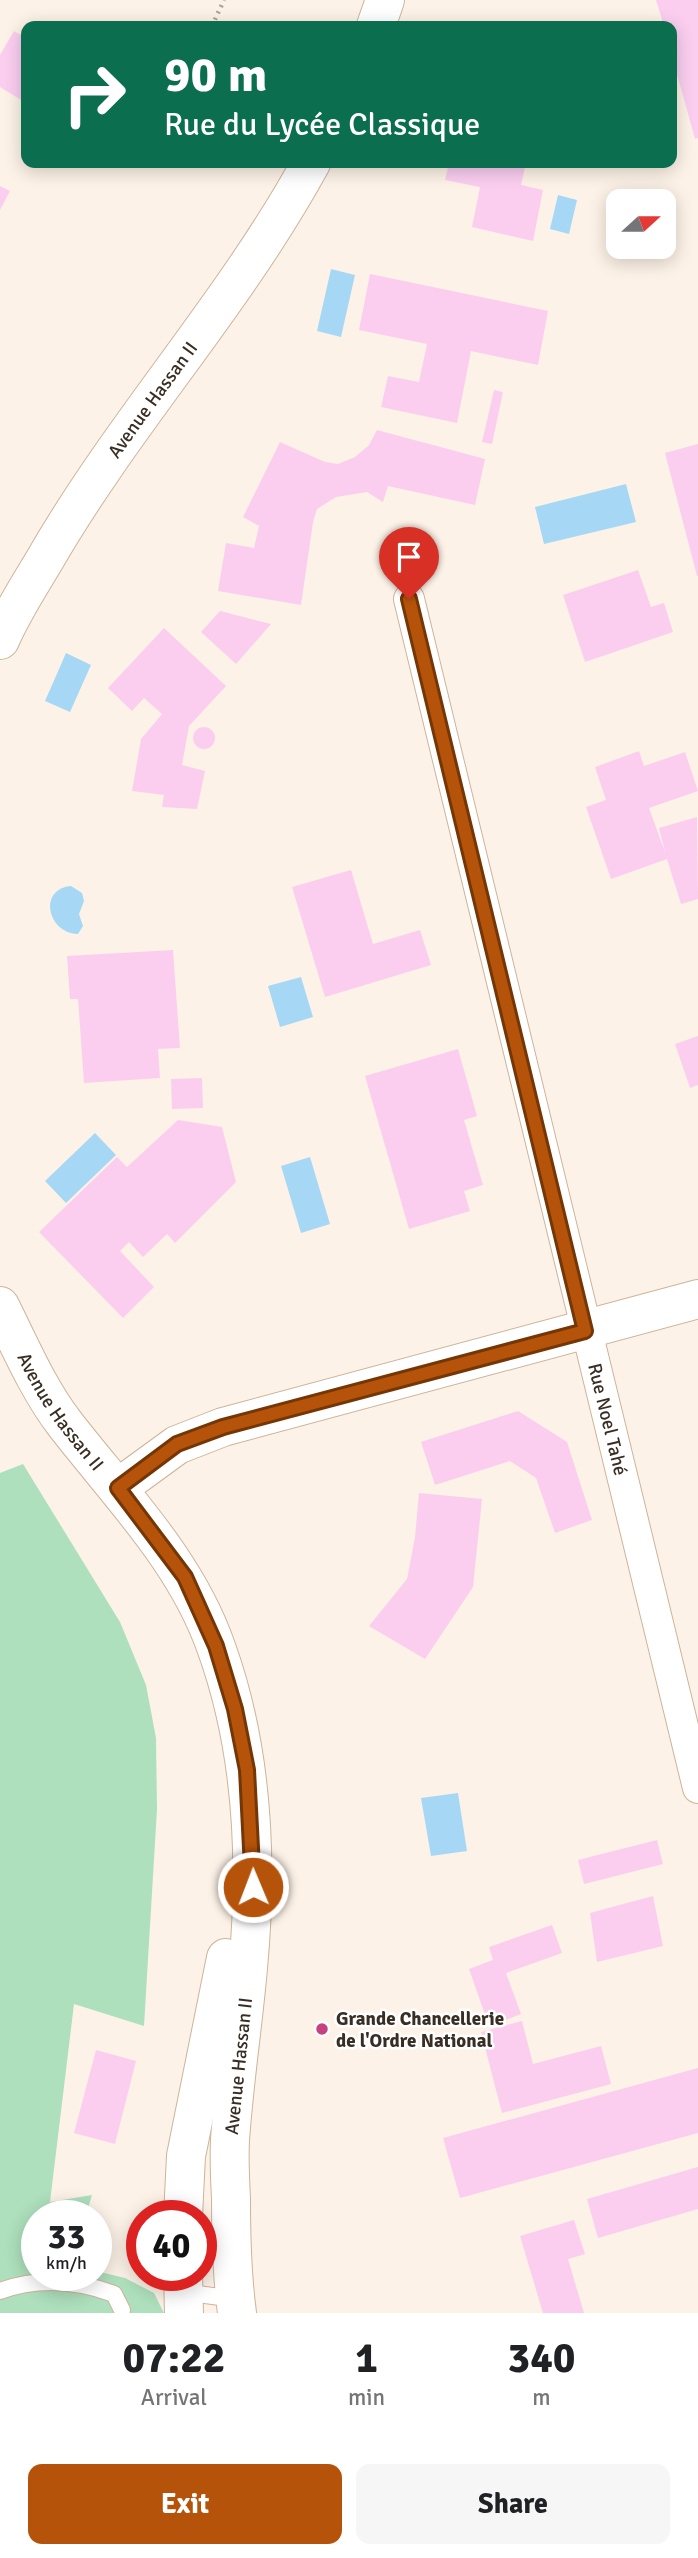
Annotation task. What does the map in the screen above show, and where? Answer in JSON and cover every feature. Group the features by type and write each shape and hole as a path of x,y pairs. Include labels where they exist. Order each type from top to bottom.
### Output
{"street":[{"path":"378,21 385,0"},
{"name":"Avenue Hassan II","path":"0,640 77,503 206,327 285,210 308,168"},
{"name":"Rue Noel Tahé","path":"409,599 698,1788"},
{"path":"118,1488 177,1444 223,1427 698,1299"},
{"name":"Avenue Hassan II","path":"0,1306 34,1376 64,1422 185,1577 216,1646 235,1709 247,1770 253,1887 249,1965 230,2143 236,2306"},
{"name":"Avenue Hassan II","path":"184,2200 186,2156 212,2034 251,1818"}],"lane":[{"path":"0,2291 17,2285 61,2281 114,2294 122,2310"},
{"path":"183,2293 236,2306"}],"path":[{"path":"214,21 224,0"}],"green space":[{"path":"23,1464 120,1622 146,1685 156,1738 157,1809 144,2026 74,2004 50,2200 21,2200 21,2291 112,2291 112,2275 126,2279 126,2291 154,2293 164,2313 0,2313 0,1473"},
{"path":"92,2195 90,2200 62,2200"}],"water":[{"path":"558,195 577,200 569,234 550,229"},
{"path":"331,269 355,275 341,337 317,331"},
{"path":"626,484 636,522 544,544 535,507"},
{"path":"66,653 91,665 70,712 45,701"},
{"path":"71,886 82,893 84,901 79,914 83,926 78,934 59,927 50,911 54,895 60,889"},
{"path":"301,977 313,1017 280,1027 268,986"},
{"path":"95,1133 116,1155 66,1203 45,1181"},
{"path":"310,1157 330,1224 301,1233 281,1166"},
{"path":"458,1793 467,1851 431,1856 421,1798"}],"building":[{"path":"656,0 698,0 698,138 695,139 677,74 677,21 662,21"},
{"path":"14,31 21,35 21,100 0,87 0,55"},
{"path":"448,168 525,168 521,185 543,190 533,241 472,227 480,187 445,180"},
{"path":"0,186 10,191 0,210"},
{"path":"370,274 548,311 538,365 471,351 457,423 381,407 388,376 419,382 427,344 359,330"},
{"path":"494,390 503,392 492,444 482,442"},
{"path":"377,430 485,459 475,505 388,486 383,502 367,492 336,497 317,509 301,605 218,591 226,543 254,548 259,526 243,517 280,442 325,462 338,464 355,457 369,445"},
{"path":"698,444 698,576 697,576 665,453"},
{"path":"638,570 651,607 664,603 673,632 585,662 563,595"},
{"path":"220,611 271,624 236,664 201,632"},
{"path":"164,628 226,686 189,726 182,765 205,771 197,809 162,807 164,795 132,791 141,739 162,714 144,698 132,711 108,688"},
{"path":"204,727 212,730 215,738 212,746 204,749 196,746 193,738 196,730"},
{"path":"639,751 644,766 685,752 698,791 649,808 665,852 659,828 697,817 698,899 681,904 667,859 611,879 586,807 606,800 595,767"},
{"path":"351,870 373,944 420,930 431,965 325,997 292,887"},
{"path":"173,950 180,1048 158,1049 160,1078 84,1083 78,999 70,999 67,956"},
{"path":"698,1036 698,1085 690,1088 675,1044"},
{"path":"458,1049 477,1116 464,1120 483,1185 464,1191 470,1211 409,1229 365,1076"},
{"path":"202,1078 203,1108 172,1109 171,1079"},
{"path":"178,1120 222,1127 236,1182 175,1243 167,1234 143,1257 129,1242 120,1251 154,1287 123,1318 39,1232 117,1157 127,1167"},
{"path":"518,1411 567,1442 592,1520 555,1533 536,1478 510,1461 435,1485 421,1442"},
{"path":"419,1493 482,1499 473,1587 425,1659 369,1626 407,1579 415,1537"},
{"path":"657,1840 663,1864 584,1884 578,1860"},
{"path":"653,1896 663,1946 597,1962 590,1913"},
{"path":"552,1925 562,1953 506,1973 521,2014 489,2026 469,1969 493,1960 489,1947"},
{"path":"522,2021 533,2064 601,2046 611,2084 502,2113 481,2032"},
{"path":"96,2050 136,2061 115,2144 74,2133"},
{"path":"698,2068 698,2133 460,2198 443,2138"},
{"path":"698,2167 698,2209 598,2238 587,2199"},
{"path":"574,2220 585,2254 568,2259 584,2313 543,2313 520,2236"}],"place":[{"name":"Grande Chancellerie de l'Ordre National","path":"322,2029"}],"route":[{"path":"253,1887 247,1770 235,1709 216,1646 185,1577 118,1488 177,1444 223,1427 585,1331 409,599"}]}
